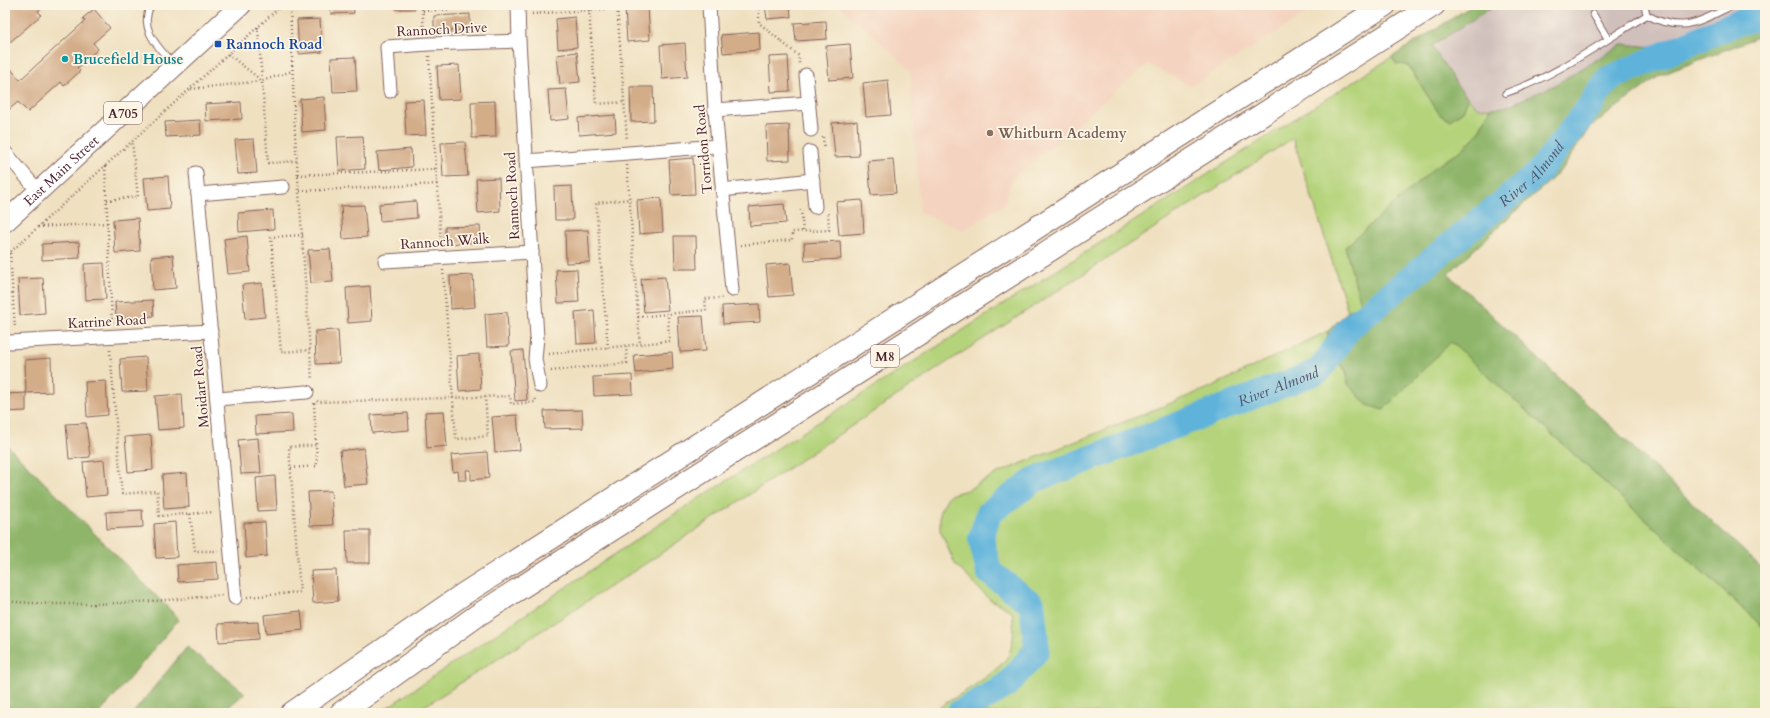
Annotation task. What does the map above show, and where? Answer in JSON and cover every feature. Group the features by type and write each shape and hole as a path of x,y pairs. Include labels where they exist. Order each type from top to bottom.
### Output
{"highway":[{"name":"M8","path":"292,713 462,596 1385,5"},
{"name":"M8","path":"341,713 478,615 1434,5"}],"main road":[{"name":"East Main Street","path":"5,222 241,5"}],"street":[{"name":"Torridon Road","path":"709,5 715,110 732,290"},
{"name":"Rannoch Road","path":"518,9 537,338 535,355 540,386"},
{"name":"Rannoch Drive","path":"390,91 387,47 519,41"},
{"path":"806,75 811,130"},
{"path":"715,110 809,103"},
{"path":"526,161 718,146"},
{"path":"5,152 38,191"},
{"path":"810,152 815,207"},
{"name":"Moidart Road","path":"196,174 234,596"},
{"path":"722,190 813,180"},
{"path":"198,194 283,187"},
{"name":"Rannoch Walk","path":"385,261 532,252"},
{"name":"Katrine Road","path":"10,341 211,331"},
{"path":"217,399 310,395"}],"lane":[{"path":"151,5 148,11 148,32 154,43 175,66"},
{"path":"1644,5 1647,16 1657,21 1674,26 1694,24 1734,5"},
{"path":"1593,14 1608,39"},
{"path":"1506,93 1529,85 1647,16"}],"path":[{"path":"5,257 282,5"},
{"path":"290,5 297,161 310,350 310,395 317,466 292,468"},
{"path":"422,5 424,36 428,44"},
{"path":"423,11 518,9 589,10 617,7 640,344"},
{"path":"589,10 596,104 624,102"},
{"path":"258,27 268,163 297,161"},
{"path":"228,54 262,81"},
{"path":"189,89 262,81 292,71"},
{"path":"107,200 138,197 132,142"},
{"path":"105,166 112,336 109,346 122,494 157,491 159,516 227,512"},
{"path":"298,174 436,169"},
{"path":"300,191 437,184"},
{"path":"608,348 596,203 630,199"},
{"path":"38,227 108,223"},
{"path":"303,235 271,237 281,352 310,350"},
{"path":"10,253 10,341"},
{"path":"638,317 706,310 705,299 723,298 732,290"},
{"path":"535,355 669,341 668,314"},
{"path":"538,372 627,363 626,346"},
{"path":"310,395 318,402 510,396 511,404 535,402 540,386"},
{"path":"5,601 40,604 164,601 300,592 292,468 289,447 316,445"},
{"path":"190,514 195,551 230,550"}],"shaded area":[{"name":"Whitburn Academy","path":"839,5 1320,5 1191,86 1148,64 1012,179 1004,204 964,230 920,213 910,69"},
{"path":"1495,5 1765,5 1704,31 1651,47 1623,44 1551,87 1505,108 1478,108 1456,84 1432,46"}],"green space":[{"path":"1473,5 1495,5 1432,46 1456,84 1468,98 1463,111 1450,120 1440,115 1408,65 1396,64 1392,57"},
{"path":"1765,5 1765,34 1659,76 1590,127 1563,168 1448,274 1765,571 1765,629 1451,342 1383,410 1367,405 1348,384 1346,370 1326,350 1328,331 1348,311 1361,305 1345,247 1438,165 1462,150 1478,133 1491,108 1505,107 1551,87 1623,44 1651,47 1704,31"},
{"path":"1392,57 1396,64 1408,65 1440,115 1450,120 1463,111 1468,98 1478,108 1491,108 1478,133 1462,150 1438,165 1362,305 1348,311 1293,138 940,367 645,564 414,713 379,713 679,511"},
{"path":"1328,331 1326,350 1346,371 1348,384 1382,410 1451,342 1765,629 1765,713 930,713 974,686 1004,661 1011,648 1014,627 1012,611 989,599 955,564 940,530 940,511 949,495 967,490 998,473 1213,386"},
{"path":"5,443 179,619 100,713 5,713"},
{"path":"187,647 245,693 221,713 133,713"}],"building":[{"path":"5,5 45,5 38,11 41,15 9,43 7,40 5,42"},
{"path":"330,5 353,5 354,13 331,14"},
{"path":"396,5 415,5 415,9 396,9"},
{"path":"765,5 790,5 791,17 767,19"},
{"path":"648,6 650,40 627,42 625,7"},
{"name":"Brucefield House","path":"94,9 110,28 93,43 98,49 77,68 80,71 64,86 61,82 28,112 18,102 5,113 5,72 10,68 20,80 85,21 83,18"},
{"path":"470,14 470,30 434,32 434,16"},
{"path":"575,17 577,47 558,49 556,19"},
{"path":"320,19 322,52 299,54 297,20"},
{"path":"826,21 827,39 796,41 794,23"},
{"path":"759,32 760,50 723,53 721,35"},
{"path":"685,43 687,77 662,79 660,45"},
{"path":"850,44 853,78 829,80 826,46"},
{"path":"577,52 580,82 560,84 557,55"},
{"path":"788,56 790,91 771,92 769,57"},
{"path":"355,57 357,91 333,92 331,58"},
{"path":"459,65 461,99 439,100 437,66"},
{"path":"888,80 891,115 866,117 863,83"},
{"path":"630,87 653,87 654,121 631,122"},
{"path":"566,89 569,119 550,121 548,90"},
{"path":"324,97 326,130 302,132 300,99"},
{"path":"424,100 426,135 406,136 404,101"},
{"path":"495,101 496,137 472,138 471,102"},
{"path":"241,102 242,119 206,121 205,104"},
{"path":"615,115 616,132 579,135 578,118"},
{"path":"200,120 201,135 166,137 165,122"},
{"path":"857,121 859,156 835,157 832,123"},
{"path":"789,125 790,160 767,161 766,126"},
{"path":"363,136 365,169 339,171 337,137"},
{"path":"254,139 257,173 238,174 235,140"},
{"path":"465,142 468,176 443,177 441,143"},
{"path":"411,149 412,167 379,170 377,152"},
{"path":"693,158 695,194 671,195 669,160"},
{"path":"893,159 896,193 871,195 868,161"},
{"path":"168,176 170,209 147,211 144,178"},
{"path":"499,178 500,211 478,213 476,179"},
{"path":"572,186 573,220 555,220 554,187"},
{"path":"661,198 663,232 639,234 637,200"},
{"path":"862,200 864,233 839,235 836,202"},
{"path":"416,201 417,218 380,221 379,204"},
{"path":"784,204 786,223 750,226 749,207"},
{"path":"364,205 367,237 343,239 341,206"},
{"path":"273,210 274,229 239,232 238,213"},
{"path":"138,218 140,251 115,253 113,220"},
{"path":"480,226 481,242 445,244 445,227"},
{"path":"588,230 590,262 566,263 565,231"},
{"path":"247,236 250,272 228,274 224,239"},
{"path":"674,236 696,236 697,269 675,269"},
{"path":"840,241 841,259 805,261 804,243"},
{"path":"79,242 80,258 42,260 42,244"},
{"path":"330,249 333,282 311,283 308,250"},
{"path":"173,255 176,288 153,290 151,257"},
{"path":"104,263 106,299 86,300 84,264"},
{"path":"790,263 793,295 769,297 766,265"},
{"path":"577,269 579,302 558,303 556,270"},
{"path":"473,275 475,307 451,309 450,276"},
{"path":"665,277 668,310 644,312 641,279"},
{"path":"43,278 45,313 20,315 18,279"},
{"path":"262,283 265,317 245,319 242,285"},
{"path":"370,286 372,321 348,323 346,288"},
{"path":"153,300 154,316 116,319 115,302"},
{"path":"759,304 760,322 723,324 722,306"},
{"path":"594,310 596,343 577,344 575,312"},
{"path":"507,312 509,346 487,347 485,314"},
{"path":"703,316 706,351 680,352 678,317"},
{"path":"338,330 340,363 316,364 315,331"},
{"path":"523,350 527,400 515,401 511,351"},
{"path":"672,352 673,369 636,373 634,355"},
{"path":"479,354 481,389 459,391 457,356"},
{"path":"146,357 148,391 122,392 120,359"},
{"path":"51,358 52,392 26,393 25,360"},
{"path":"632,375 633,394 594,396 593,377"},
{"path":"106,381 108,415 87,417 85,382"},
{"path":"26,393 26,411 5,412 5,394"},
{"path":"182,394 184,428 158,430 155,396"},
{"path":"582,410 583,428 545,429 544,411"},
{"path":"444,411 447,446 427,448 425,412"},
{"path":"408,413 409,430 372,433 371,415"},
{"path":"292,414 293,432 256,434 255,416"},
{"path":"517,415 520,450 495,452 492,417"},
{"path":"86,423 90,457 69,459 66,424"},
{"path":"151,435 153,470 128,472 125,437"},
{"path":"258,438 261,473 241,474 238,440"},
{"path":"364,448 368,484 344,486 340,451"},
{"path":"487,452 489,478 471,480 471,470 466,470 467,480 459,480 458,471 453,472 451,455"},
{"path":"104,460 107,495 86,497 83,462"},
{"path":"187,473 189,507 164,509 162,475"},
{"path":"275,476 277,510 258,511 256,478"},
{"path":"331,491 333,525 310,526 308,492"},
{"path":"142,510 143,527 107,529 106,512"},
{"path":"175,522 177,557 156,558 154,524"},
{"path":"265,522 267,556 246,558 244,523"},
{"path":"346,530 370,530 370,563 347,563"},
{"path":"217,562 218,579 178,582 177,565"},
{"path":"336,570 338,601 313,603 311,571"},
{"path":"301,611 303,630 266,634 264,615"},
{"path":"258,622 259,639 219,642 218,624"}],"waterway":[{"name":"River Almond","path":"959,713 1007,685 1037,650 1032,604 989,572 981,538 989,513 1034,480 1319,371 1350,327 1537,174 1587,110 1608,79 1736,23 1765,16"}],"place":[{"name":"Rannoch Road","path":"218,44"},
{"name":"Brucefield House","path":"65,59"},
{"name":"Whitburn Academy","path":"990,133"}]}
